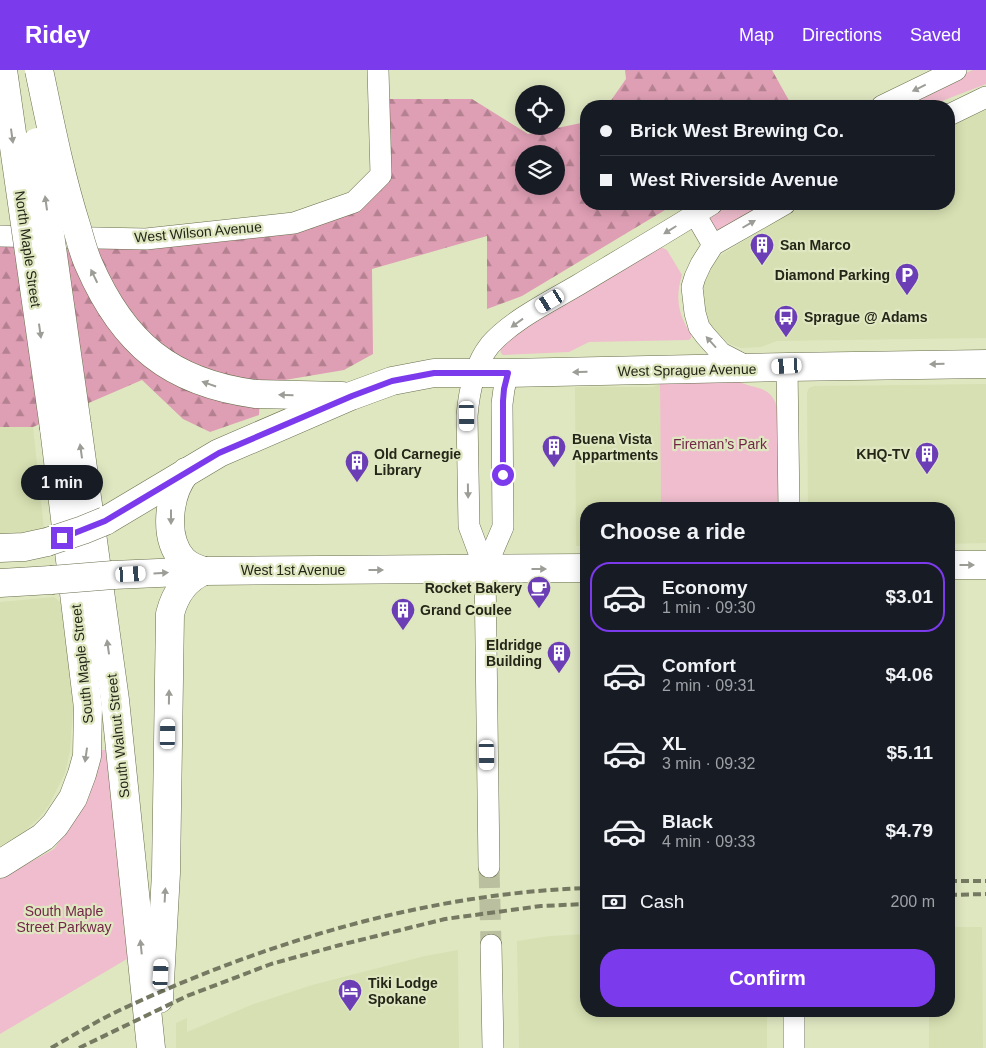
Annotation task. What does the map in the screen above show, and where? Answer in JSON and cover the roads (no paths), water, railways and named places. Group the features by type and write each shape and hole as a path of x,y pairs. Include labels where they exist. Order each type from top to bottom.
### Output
{"main road":[{"name":"North Maple Street","path":"3,70 66,427"},
{"name":"North Maple Street","path":"27,70 66,427"},
{"path":"39,70 56,153 69,204 88,263 106,301 126,330 170,368 191,378 231,391 256,394 352,396"},
{"name":"West Sprague Avenue","path":"0,548 47,542 105,521 219,453 352,396 392,381 434,373 986,364"},
{"name":"South Maple Street","path":"2,862 43,837 55,825 73,798 87,756 88,708 66,427"},
{"name":"South Walnut Street","path":"66,427 115,700 151,1048"},
{"path":"186,472 181,478 174,495 170,519 172,533 175,545 184,560 194,568 204,571"},
{"path":"955,566 986,565"},
{"name":"West 1st Avenue","path":"0,583 204,571 580,568"},
{"path":"156,1048 166,873 170,614 179,590 186,582 204,571"}],"street":[{"name":"West Wilson Avenue","path":"0,236 146,239 294,223 354,202 381,175 378,70"},
{"path":"895,100 956,70"},
{"path":"955,112 986,97"},
{"path":"489,867 485,569 469,526 467,416 475,373 490,346 504,332 528,315 701,210"},
{"path":"703,210 713,244"},
{"path":"751,368 733,360 712,345 699,327 695,313 692,287 701,264 713,244 774,210"},
{"path":"787,366 789,502"},
{"path":"485,569 503,527 503,401 508,373"},
{"path":"491,945 493,1048"},
{"path":"794,1017 794,1048"}],"tunnel":[{"path":"489,867 491,945"}],"railway":[{"path":"955,881 986,881"},
{"path":"51,1048 111,1014 175,985 289,943 406,911 526,892 580,888"},
{"path":"955,895 986,894"},
{"path":"79,1048 187,996 271,964 445,919 541,906 580,904"}],"place":[{"name":"San Marco","path":"762,266"},
{"name":"Diamond Parking","path":"907,296"},
{"name":"Sprague @ Adams","path":"786,338"},
{"name":"Buena Vista Appartments","path":"554,468"},
{"name":"KHQ-TV","path":"927,475"},
{"name":"Old Carnegie Library","path":"357,483"},
{"name":"Rocket Bakery","path":"539,609"},
{"name":"Grand Coulee","path":"403,631"},
{"name":"Eldridge Building","path":"559,674"},
{"name":"Tiki Lodge Spokane","path":"350,1012"}],"park label":[{"name":"Fireman’s Park","path":"720,444"},
{"name":"South Maple Street Parkway","path":"64,920"}]}
